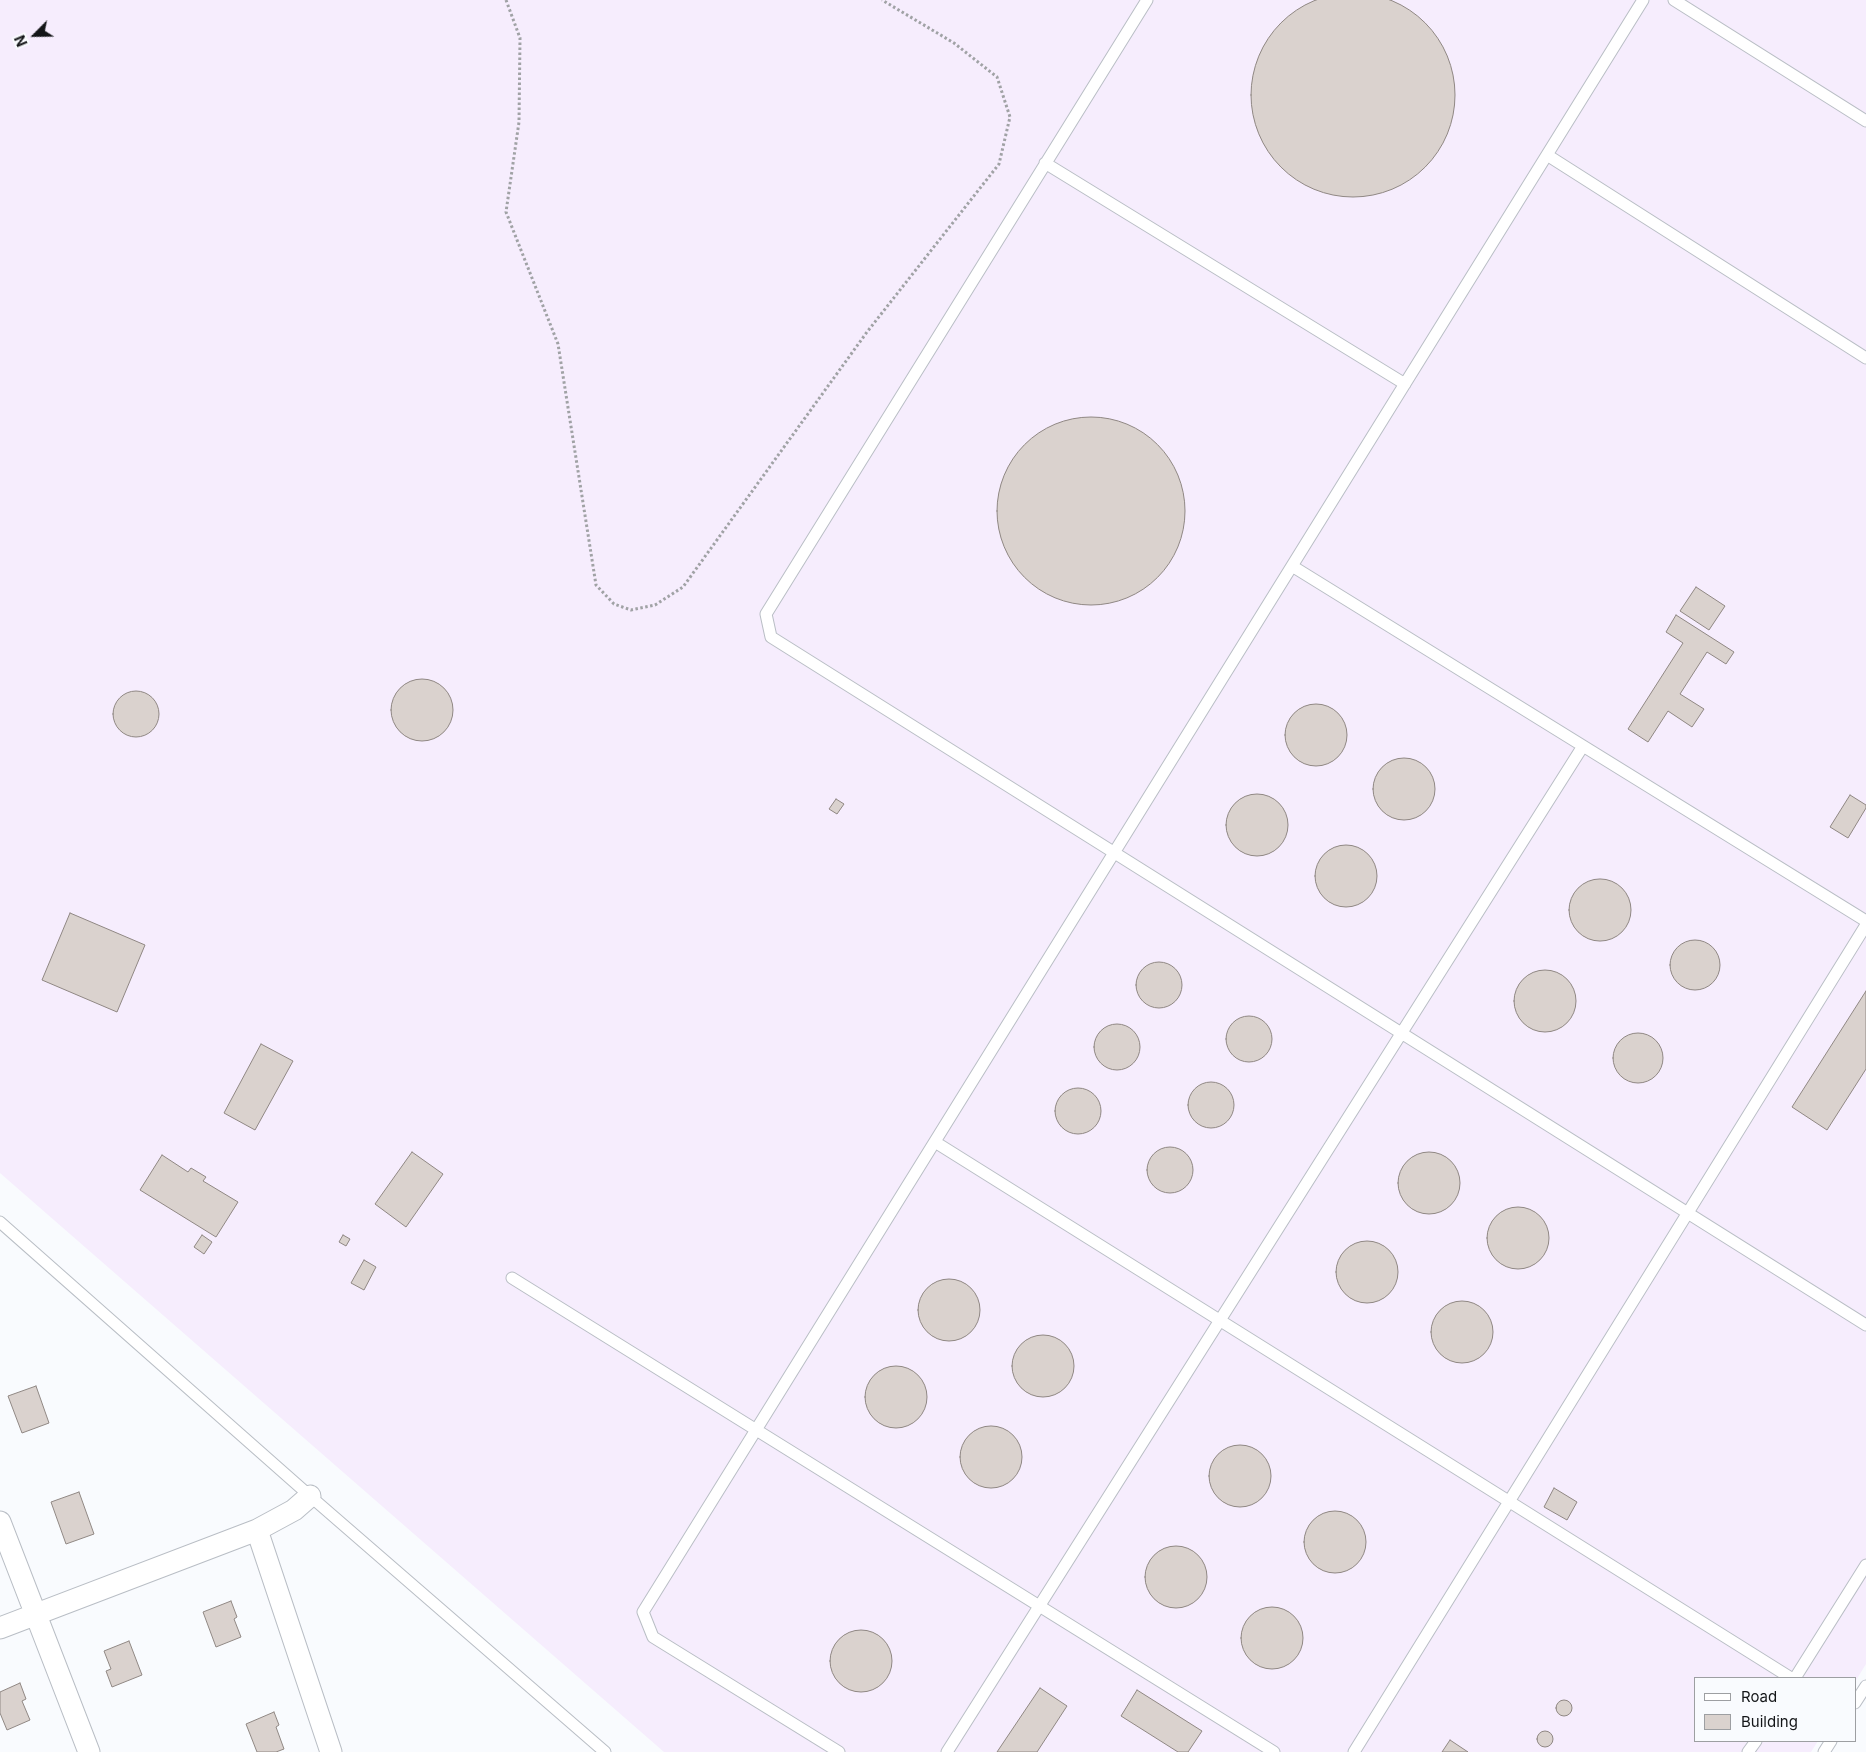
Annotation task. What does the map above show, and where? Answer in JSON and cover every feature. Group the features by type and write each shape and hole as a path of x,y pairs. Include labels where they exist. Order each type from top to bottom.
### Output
{"street":[{"path":"0,1628 258,1530 294,1510 310,1496"},
{"path":"0,1522 89,1752"},
{"path":"258,1530 331,1752"}],"lane":[{"path":"1147,0 766,614 771,637 1866,1325"},
{"path":"839,1752 652,1637 643,1612 1643,0"},
{"path":"1674,0 1866,120"},
{"path":"1547,156 1866,358"},
{"path":"1045,164 1405,384"},
{"path":"1292,566 1866,923 1354,1752"},
{"path":"947,1752 1583,746"},
{"path":"935,1142 1791,1677"},
{"path":"0,1222 310,1496 605,1752"},
{"path":"512,1278 1274,1752"},
{"path":"1794,1677 1866,1565"},
{"path":"1856,1701 1866,1686"}],"path":[{"path":"506,0 520,38 519,122 506,212 558,344 596,585 614,604 631,610 655,604 683,587 867,332 999,164 1010,117 997,77 954,43 882,0"}],"shaded area":[{"path":"0,0 1866,0 1866,1664 1856,1680 1856,1677 1694,1677 1694,1742 1817,1742 1811,1752 664,1752 0,1173"}],"building":[{"path":"1317,-1 1389,-1 1410,10 1438,38 1448,56 1455,85 1454,115 1448,134 1438,152 1410,180 1392,190 1373,196 1333,196 1314,190 1296,180 1268,152 1258,134 1252,115 1252,75 1258,56 1268,38 1288,16"},
{"path":"1082,417 1100,417 1127,424 1158,444 1178,475 1185,502 1185,520 1178,547 1158,578 1127,598 1100,605 1082,605 1064,601 1047,594 1031,584 1018,571 1008,555 1001,538 997,520 997,502 1001,484 1008,467 1018,451 1031,438 1047,428 1064,421"},
{"path":"1696,587 1725,606 1709,630 1680,611"},
{"path":"1676,615 1734,652 1726,664 1707,652 1680,694 1704,709 1692,727 1668,711 1648,742 1628,729 1683,643 1666,632"},
{"path":"422,679 434,681 444,688 451,698 453,710 451,722 444,732 434,739 422,741 410,739 400,732 393,722 391,710 393,698 400,688 410,681"},
{"path":"141,691 153,697 158,705 158,723 153,731 145,736 131,737 119,731 114,723 113,709 119,697 127,692"},
{"path":"1316,704 1328,706 1338,713 1345,723 1347,735 1345,747 1338,757 1328,764 1316,766 1304,764 1294,757 1287,747 1285,735 1287,723 1294,713 1304,706"},
{"path":"1404,758 1416,760 1426,767 1433,777 1435,789 1433,801 1426,811 1416,818 1404,820 1392,818 1382,811 1375,801 1373,789 1375,777 1382,767 1392,760"},
{"path":"1257,794 1269,796 1279,803 1286,813 1288,825 1286,837 1279,847 1269,854 1257,856 1245,854 1235,847 1228,837 1226,825 1228,813 1235,803 1245,796"},
{"path":"1850,795 1866,805 1866,808 1848,838 1830,827"},
{"path":"836,799 844,804 837,814 829,809"},
{"path":"1346,845 1358,847 1368,854 1375,864 1377,876 1375,888 1368,898 1358,905 1346,907 1334,905 1324,898 1317,888 1315,876 1317,864 1324,854 1334,847"},
{"path":"1600,879 1612,881 1622,888 1629,898 1631,910 1629,922 1622,932 1612,939 1600,941 1588,939 1578,932 1571,922 1569,910 1571,898 1578,888 1588,881"},
{"path":"70,913 145,945 117,1012 42,980"},
{"path":"1690,940 1700,940 1713,947 1720,960 1720,970 1713,983 1700,990 1690,990 1681,986 1674,979 1670,970 1670,960 1674,951 1681,944"},
{"path":"1159,962 1172,966 1178,972 1182,985 1178,998 1172,1004 1159,1008 1146,1004 1140,998 1136,985 1140,972 1146,966"},
{"path":"1545,970 1557,972 1567,979 1574,989 1576,1001 1574,1013 1567,1023 1557,1030 1545,1032 1533,1030 1523,1023 1516,1013 1514,1001 1516,989 1523,979 1533,972"},
{"path":"1866,991 1866,1069 1827,1130 1792,1107"},
{"path":"1249,1016 1262,1020 1268,1026 1272,1039 1268,1052 1262,1058 1249,1062 1236,1058 1230,1052 1226,1039 1230,1026 1236,1020"},
{"path":"1117,1024 1130,1028 1136,1034 1140,1047 1136,1060 1130,1066 1117,1070 1104,1066 1098,1060 1094,1047 1098,1034 1104,1028"},
{"path":"1633,1033 1643,1033 1656,1040 1663,1053 1663,1063 1656,1076 1643,1083 1633,1083 1624,1079 1617,1072 1613,1063 1613,1053 1617,1044 1624,1037"},
{"path":"261,1044 293,1061 255,1130 224,1113"},
{"path":"1211,1082 1224,1086 1230,1092 1234,1105 1230,1118 1224,1124 1211,1128 1198,1124 1192,1118 1188,1105 1192,1092 1198,1086"},
{"path":"1078,1088 1091,1092 1097,1098 1101,1111 1097,1124 1091,1130 1078,1134 1065,1130 1059,1124 1055,1111 1059,1098 1065,1092"},
{"path":"1170,1147 1183,1151 1189,1157 1193,1170 1189,1183 1183,1189 1170,1193 1157,1189 1151,1183 1147,1170 1151,1157 1157,1151"},
{"path":"412,1152 443,1174 406,1227 375,1204"},
{"path":"1429,1152 1441,1154 1451,1161 1458,1171 1460,1183 1458,1195 1451,1205 1441,1212 1429,1214 1417,1212 1407,1205 1400,1195 1398,1183 1400,1171 1407,1161 1417,1154"},
{"path":"162,1155 188,1172 191,1168 206,1177 203,1181 238,1202 216,1237 140,1190"},
{"path":"1518,1207 1530,1209 1540,1216 1547,1226 1549,1238 1547,1250 1540,1260 1530,1267 1518,1269 1506,1267 1496,1260 1489,1250 1487,1238 1489,1226 1496,1216 1506,1209"},
{"path":"202,1235 212,1242 204,1254 194,1247"},
{"path":"343,1235 350,1239 346,1246 339,1242"},
{"path":"1367,1241 1379,1243 1389,1250 1396,1260 1398,1272 1396,1284 1389,1294 1379,1301 1367,1303 1355,1301 1345,1294 1338,1284 1336,1272 1338,1260 1345,1250 1355,1243"},
{"path":"364,1260 376,1267 364,1290 351,1283"},
{"path":"949,1279 961,1281 971,1288 978,1298 980,1310 978,1322 971,1332 961,1339 949,1341 937,1339 927,1332 920,1322 918,1310 920,1298 927,1288 937,1281"},
{"path":"1462,1301 1474,1303 1484,1310 1491,1320 1493,1332 1491,1344 1484,1354 1474,1361 1462,1363 1450,1361 1440,1354 1433,1344 1431,1332 1433,1320 1440,1310 1450,1303"},
{"path":"1043,1335 1055,1337 1065,1344 1072,1354 1074,1366 1072,1378 1065,1388 1055,1395 1043,1397 1031,1395 1021,1388 1014,1378 1012,1366 1014,1354 1021,1344 1031,1337"},
{"path":"896,1366 908,1368 918,1375 925,1385 927,1397 925,1409 918,1419 908,1426 896,1428 884,1426 874,1419 867,1409 865,1397 867,1385 874,1375 884,1368"},
{"path":"36,1386 49,1423 22,1433 8,1396"},
{"path":"991,1426 1003,1428 1013,1435 1020,1445 1022,1457 1020,1469 1013,1479 1003,1486 991,1488 979,1486 969,1479 962,1469 960,1457 962,1445 969,1435 979,1428"},
{"path":"1240,1445 1252,1447 1262,1454 1269,1464 1271,1476 1269,1488 1262,1498 1252,1505 1240,1507 1228,1505 1218,1498 1211,1488 1209,1476 1211,1464 1218,1454 1228,1447"},
{"path":"1554,1488 1577,1502 1567,1520 1544,1507"},
{"path":"79,1492 94,1534 66,1544 51,1502"},
{"path":"1335,1511 1347,1513 1357,1520 1364,1530 1366,1542 1364,1554 1357,1564 1347,1571 1335,1573 1323,1571 1313,1564 1306,1554 1304,1542 1306,1530 1313,1520 1323,1513"},
{"path":"1176,1546 1188,1548 1198,1555 1205,1565 1207,1577 1205,1589 1198,1599 1188,1606 1176,1608 1164,1606 1154,1599 1147,1589 1145,1577 1147,1565 1154,1555 1164,1548"},
{"path":"231,1601 237,1617 234,1619 241,1637 216,1647 203,1612"},
{"path":"1272,1607 1284,1609 1294,1616 1301,1626 1303,1638 1301,1650 1294,1660 1284,1667 1272,1669 1260,1667 1250,1660 1243,1650 1241,1638 1243,1626 1250,1616 1260,1609"},
{"path":"861,1630 873,1632 883,1639 890,1649 892,1661 890,1673 883,1683 873,1690 861,1692 849,1690 839,1683 832,1673 830,1661 832,1649 839,1639 849,1632"},
{"path":"129,1641 142,1675 112,1687 106,1671 111,1669 104,1651"},
{"path":"20,1683 26,1699 22,1701 30,1720 7,1730 0,1713 0,1692"},
{"path":"1040,1688 1067,1706 1037,1752 997,1752"},
{"path":"1137,1690 1202,1731 1188,1752 1178,1752 1121,1716"},
{"path":"1561,1700 1567,1700 1572,1705 1570,1714 1561,1716 1556,1711 1556,1705"},
{"path":"274,1712 279,1725 276,1727 284,1749 276,1752 257,1752 246,1724"},
{"path":"1542,1731 1548,1731 1553,1736 1551,1745 1542,1747 1537,1742 1537,1736"},
{"path":"1450,1740 1468,1752 1442,1752"}]}
